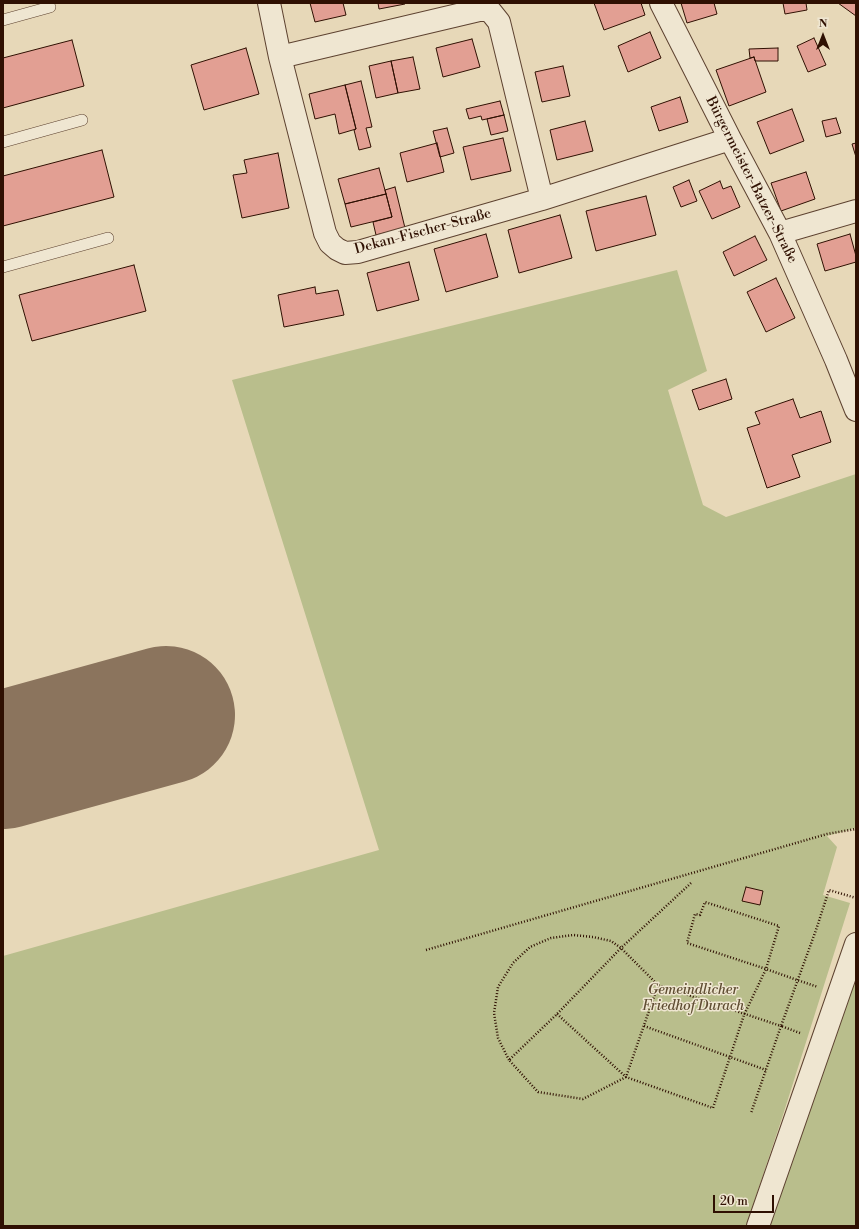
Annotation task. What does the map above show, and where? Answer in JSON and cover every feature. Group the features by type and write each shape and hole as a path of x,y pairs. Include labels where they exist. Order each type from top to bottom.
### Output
{"street":[{"name":"Dekan-Fischer-Straße","path":"269,3 280,57 325,233 330,243 337,249 345,252 358,252 542,199 730,138"},
{"name":"Bürgermeister-Batzer-Straße","path":"661,3 780,234 836,360 856,410"},
{"path":"280,57 479,10 492,12 499,22 542,199"},
{"path":"780,234 856,211"},
{"path":"758,1226 856,944"}],"lane":[{"path":"3,20 50,7"},
{"path":"3,142 82,120"},
{"path":"3,267 108,238"}],"path":[{"path":"426,950 827,834 856,829"},
{"path":"509,1060 557,1014 621,948 691,883"},
{"path":"751,1113 829,890 856,898"},
{"path":"557,1014 626,1077 713,1108 731,1058 744,1015 766,969 779,926 705,902 700,915 695,914 687,943 766,969 818,987"},
{"path":"658,985 626,1077 583,1099 538,1092 509,1060 498,1038 494,1013 498,987 513,963 530,947 551,938 573,935 593,937 611,942 621,948 658,985 800,1033"},
{"path":"644,1026 766,1070"}],"green space":[{"name":"Gemeindlicher Friedhof Durach","path":"677,270 707,371 668,390 703,505 726,517 856,474 856,828 827,836 837,847 823,895 850,903 746,1226 3,1226 3,956 379,850 232,380"},
{"path":"856,969 856,1226 770,1226 810,1111"}],"building":[{"path":"310,3 343,3 346,15 315,22"},
{"path":"378,3 405,3 405,4 379,9"},
{"path":"594,3 641,3 645,15 604,30"},
{"path":"681,3 714,3 717,14 687,23"},
{"path":"783,3 806,3 807,10 785,14"},
{"path":"838,3 856,3 856,16"},
{"path":"650,32 661,58 628,72 618,46"},
{"path":"814,38 826,65 808,72 797,46"},
{"path":"472,39 480,67 443,77 436,48"},
{"path":"72,40 84,86 3,108 3,58"},
{"path":"246,48 259,94 204,110 191,65"},
{"path":"778,48 778,61 755,61 754,57 750,58 749,49"},
{"path":"413,57 420,89 398,93 391,61"},
{"path":"754,57 766,92 729,106 716,70"},
{"path":"391,61 398,93 376,98 369,66"},
{"path":"563,66 570,96 542,102 535,72"},
{"path":"361,81 372,127 366,128 371,147 359,150 354,130 356,129 345,85"},
{"path":"345,85 356,129 339,134 335,114 315,119 309,94"},
{"path":"680,97 688,122 659,131 651,107"},
{"path":"500,101 504,115 482,120 481,116 469,119 466,109"},
{"path":"792,109 804,141 770,154 757,122"},
{"path":"504,115 508,131 491,135 487,119"},
{"path":"836,118 841,133 826,137 822,121"},
{"path":"585,121 593,151 557,160 550,130"},
{"path":"447,128 454,153 440,157 433,131"},
{"path":"503,138 511,171 471,180 463,147"},
{"path":"437,143 444,172 407,182 400,153"},
{"path":"856,143 856,157 852,144"},
{"path":"102,150 114,197 3,226 3,176"},
{"path":"278,153 289,208 242,218 233,175 247,173 244,160"},
{"path":"379,168 386,194 345,204 338,179"},
{"path":"806,172 815,199 781,211 771,183"},
{"path":"689,180 697,201 681,207 673,187"},
{"path":"720,181 723,189 731,186 740,207 712,219 699,191"},
{"path":"395,187 405,228 376,235 373,222 392,217 385,190"},
{"path":"386,194 392,217 351,227 345,204"},
{"path":"646,196 656,235 596,251 586,211"},
{"path":"560,215 572,258 519,273 508,230"},
{"path":"486,234 498,277 446,292 434,249"},
{"path":"850,234 856,256 856,262 825,271 817,244"},
{"path":"755,236 767,260 734,276 723,252"},
{"path":"409,262 419,300 377,311 367,273"},
{"path":"134,265 146,311 32,341 19,295"},
{"path":"776,278 795,318 766,332 747,292"},
{"path":"315,287 316,294 338,290 344,315 284,327 278,295"},
{"path":"726,379 732,399 699,410 692,390"},
{"path":"793,399 800,418 821,411 831,442 792,455 800,477 767,488 747,428 760,424 755,412"},
{"path":"746,887 763,891 760,905 742,901"}],"runway":[{"path":"3,760 166,715"}]}
